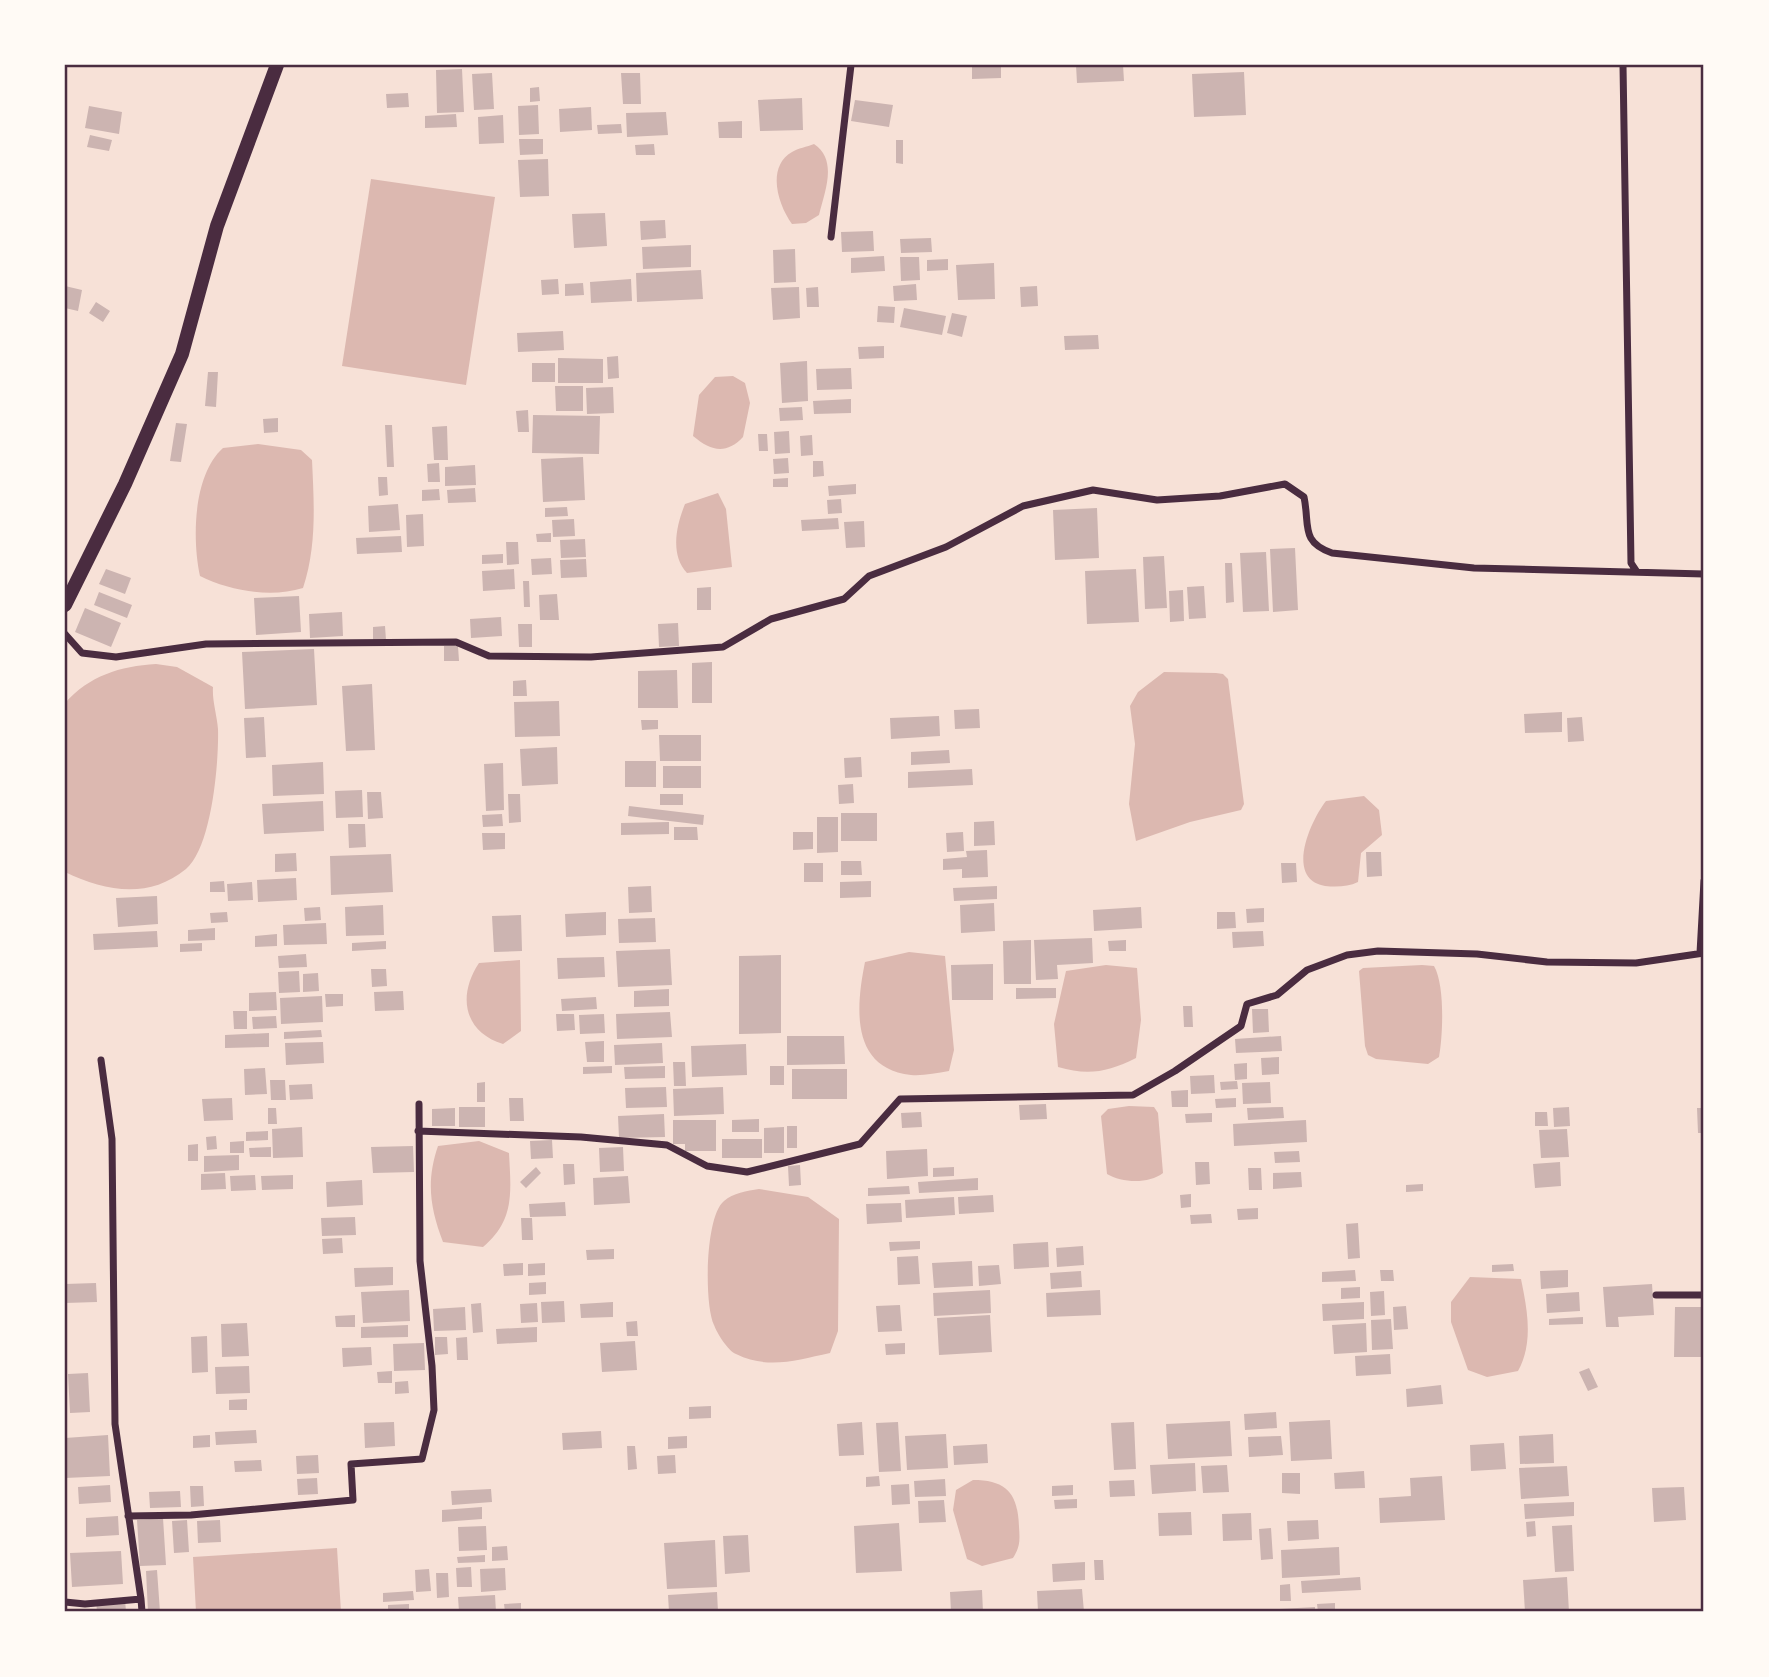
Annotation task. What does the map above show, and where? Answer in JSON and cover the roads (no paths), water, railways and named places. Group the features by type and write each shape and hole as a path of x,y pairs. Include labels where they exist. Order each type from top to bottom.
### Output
{"main road":[{"path":"65,605 125,484 181,354 217,226 277,65"}],"street":[{"path":"831,237 851,65"},
{"path":"1623,65 1631,563 1637,572"},
{"path":"65,634 82,653 116,657 206,644 456,642 489,656 591,657 723,647 771,619 844,599 869,576 946,547 1023,506 1093,489 1157,500 1220,496 1285,484 1304,497 1308,537 1317,548 1332,553 1474,568 1704,574"},
{"path":"418,1131 581,1137 667,1145 707,1166 747,1172 860,1144 900,1099 1133,1095 1175,1071 1241,1026 1247,1004 1277,995 1307,970 1347,955 1378,951 1547,962 1636,963 1702,953 1704,881"},
{"path":"101,1060 112,1139 115,1424 142,1612"},
{"path":"128,1516 204,1514 353,1500 351,1464 422,1459 433,1410 432,1366 420,1261 419,1104"},
{"path":"1657,1294 1704,1295"},
{"path":"65,1602 85,1604 141,1599"}]}
